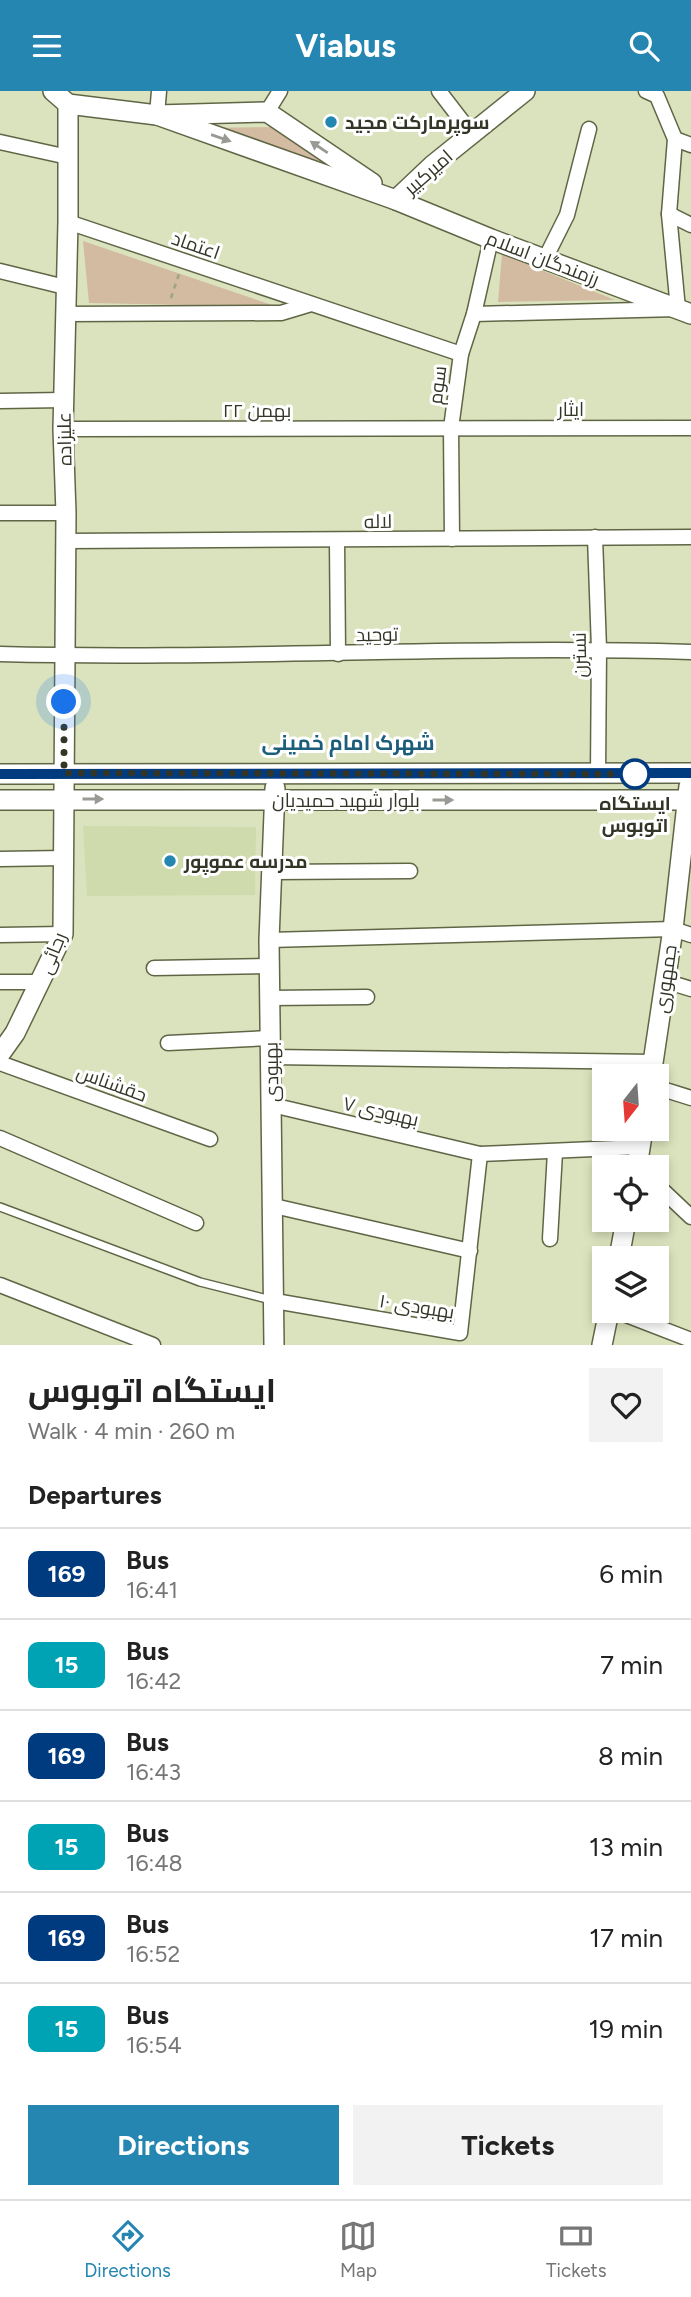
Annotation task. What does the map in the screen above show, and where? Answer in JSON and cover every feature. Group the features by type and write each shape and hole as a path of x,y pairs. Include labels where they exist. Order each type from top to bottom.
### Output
{"street":[{"path":"157,115 159,91"},
{"path":"267,112 280,91"},
{"path":"439,91 472,134"},
{"name":"امیرکبیر","path":"396,200 525,91"},
{"path":"474,314 685,312 669,214 675,139 657,96 646,91"},
{"name":"رزمندگان اسلام","path":"63,95 157,115 396,200 685,312"},
{"name":"علیزاده","path":"63,95 68,157 63,429 66,513 64,799"},
{"name":"رزمندگان اسلام","path":"157,115 267,112 396,200"},
{"path":"545,259 566,215 589,129"},
{"path":"675,139 691,145"},
{"path":"0,142 68,157"},
{"path":"669,214 691,225"},
{"name":"اعتماد","path":"68,222 461,354"},
{"name":"سوم","path":"452,539 451,428 461,354 474,314 491,239"},
{"path":"0,271 65,287"},
{"path":"65,314 281,313 312,304"},
{"path":"0,401 64,400"},
{"name":"ایثار","path":"451,428 691,428"},
{"name":"۲۲ بهمن","path":"63,429 451,428"},
{"path":"0,513 66,513"},
{"name":"نسترن","path":"595,537 599,649 598,774"},
{"name":"لاله","path":"66,541 691,537"},
{"path":"337,541 338,654"},
{"name":"توحید","path":"0,653 338,654 599,649 691,652"},
{"name":"بهبودی","path":"274,1345 269,940 275,773"},
{"name":"بلوار شهید حمیدیان","path":"0,774 691,776"},
{"path":"485,774 487,800"},
{"name":"جمهوری","path":"653,1064 665,981 682,932 691,776"},
{"name":"رجائی","path":"0,1054 15,1033 63,934 64,799"},
{"name":"بلوار شهید حمیدیان","path":"0,800 689,799"},
{"path":"0,859 64,858"},
{"path":"273,872 410,871"},
{"path":"269,940 682,932"},
{"path":"0,935 63,934"},
{"path":"154,968 270,966"},
{"path":"665,981 691,989"},
{"path":"0,982 40,982"},
{"path":"270,998 367,997"},
{"path":"168,1043 592,1066"},
{"name":"حقشناس","path":"0,1063 210,1139"},
{"path":"669,1091 691,1098"},
{"name":"بهبودی ۷","path":"272,1105 480,1154 555,1152 639,1155"},
{"path":"0,1139 197,1223"},
{"path":"550,1239 555,1152"},
{"name":"بهبودی ۱۰","path":"275,1301 460,1333 480,1154"},
{"path":"669,1196 691,1217"},
{"path":"274,1206 470,1251"},
{"path":"0,1285 153,1345"},
{"path":"602,1345 607,1323"},
{"path":"647,1323 691,1340"}],"lane":[{"path":"0,1207 200,1282 275,1301"}],"path":[{"path":"166,314 184,261"}],"shaded area":[{"path":"277,127 351,178 200,128"},
{"path":"83,241 278,307 89,303"},
{"path":"502,254 615,300 498,302"},
{"name":"مدرسه عموپور","path":"83,826 256,827 255,895 87,896"}],"bus line":[{"name":"169","path":"0,774 691,773"}],"place":[{"name":"سوپرمارکت مجید","path":"331,122"},
{"name":"ایستگاه اتوبوس","path":"635,774"},
{"name":"مدرسه عموپور","path":"170,861"}],"district":[{"name":"شهرک امام خمینی","path":"348,743"}],"route":[{"path":"64,702 64,773 635,774"}]}
